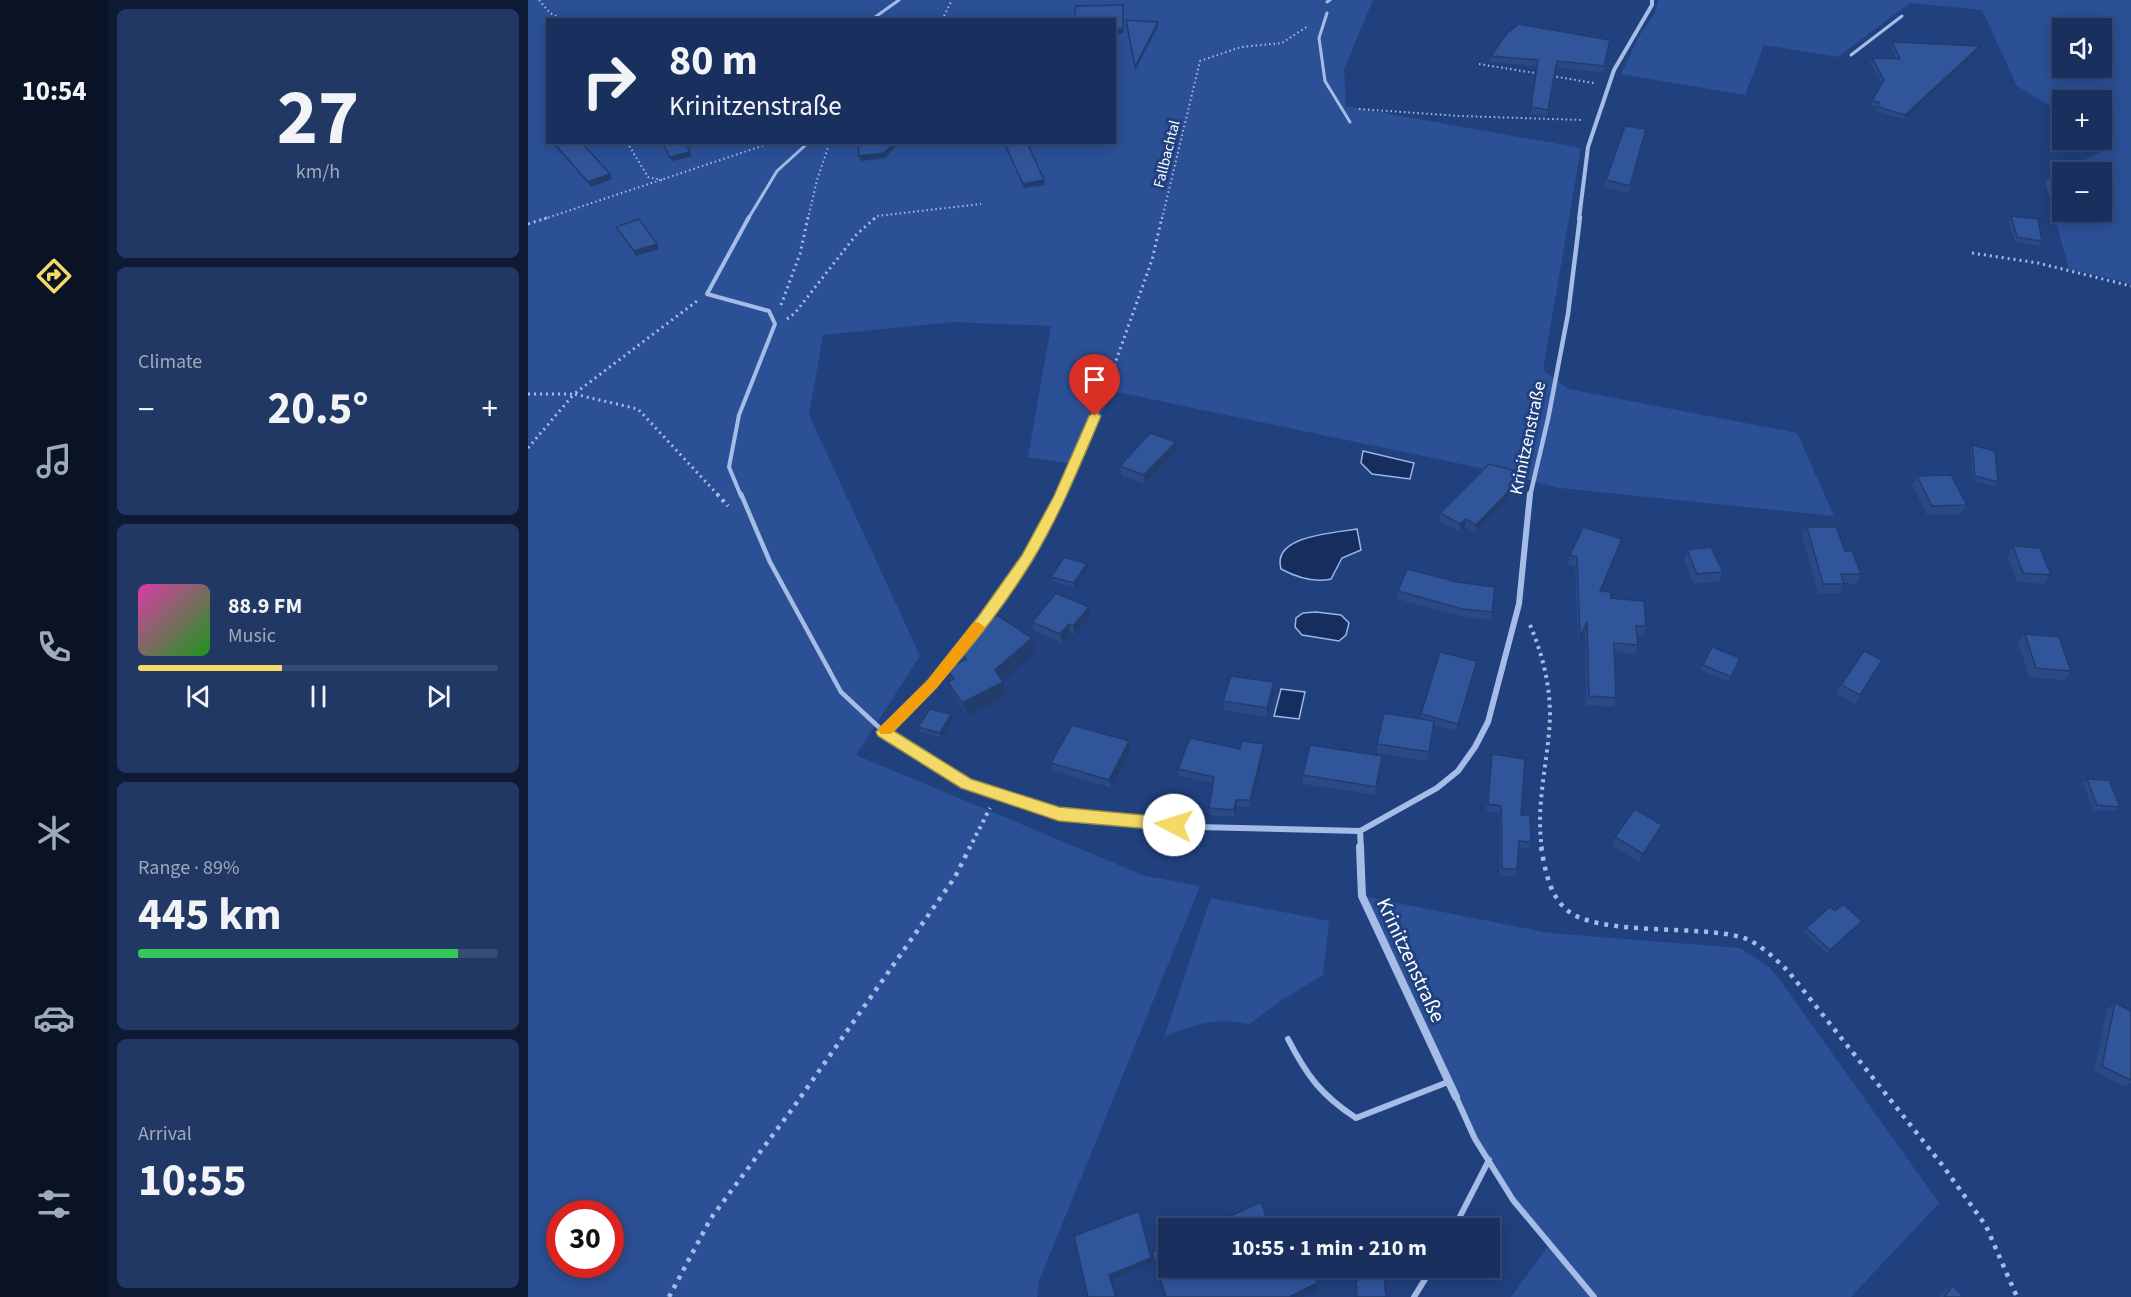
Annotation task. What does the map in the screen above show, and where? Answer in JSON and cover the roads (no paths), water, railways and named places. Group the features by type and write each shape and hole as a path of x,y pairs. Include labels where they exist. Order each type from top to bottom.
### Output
{"street":[{"name":"Krinitzenstraße","path":"1456,1097 1362,896 1360,831 1437,788 1458,771 1475,747 1488,722 1520,604 1530,495 1560,365 1569,314 1588,147 1617,64 1648,12 1652,0"},
{"path":"884,732 967,783 1059,814 1197,827 1360,831"}],"lane":[{"path":"874,18 899,0"},
{"path":"1327,13 1319,38 1325,81 1350,122"},
{"path":"1851,56 1902,16"},
{"path":"807,144 778,168 741,229 724,268 707,294 768,311 774,324 739,415 729,466 770,562 840,692 884,732 933,684 983,621 1027,558 1060,496 1104,396"},
{"path":"1288,1039 1309,1080 1328,1100 1356,1118 1448,1082"},
{"path":"1456,1097 1475,1139 1513,1200 1594,1297"},
{"path":"1459,1218 1489,1160"},
{"path":"1414,1297 1426,1278"}]}
